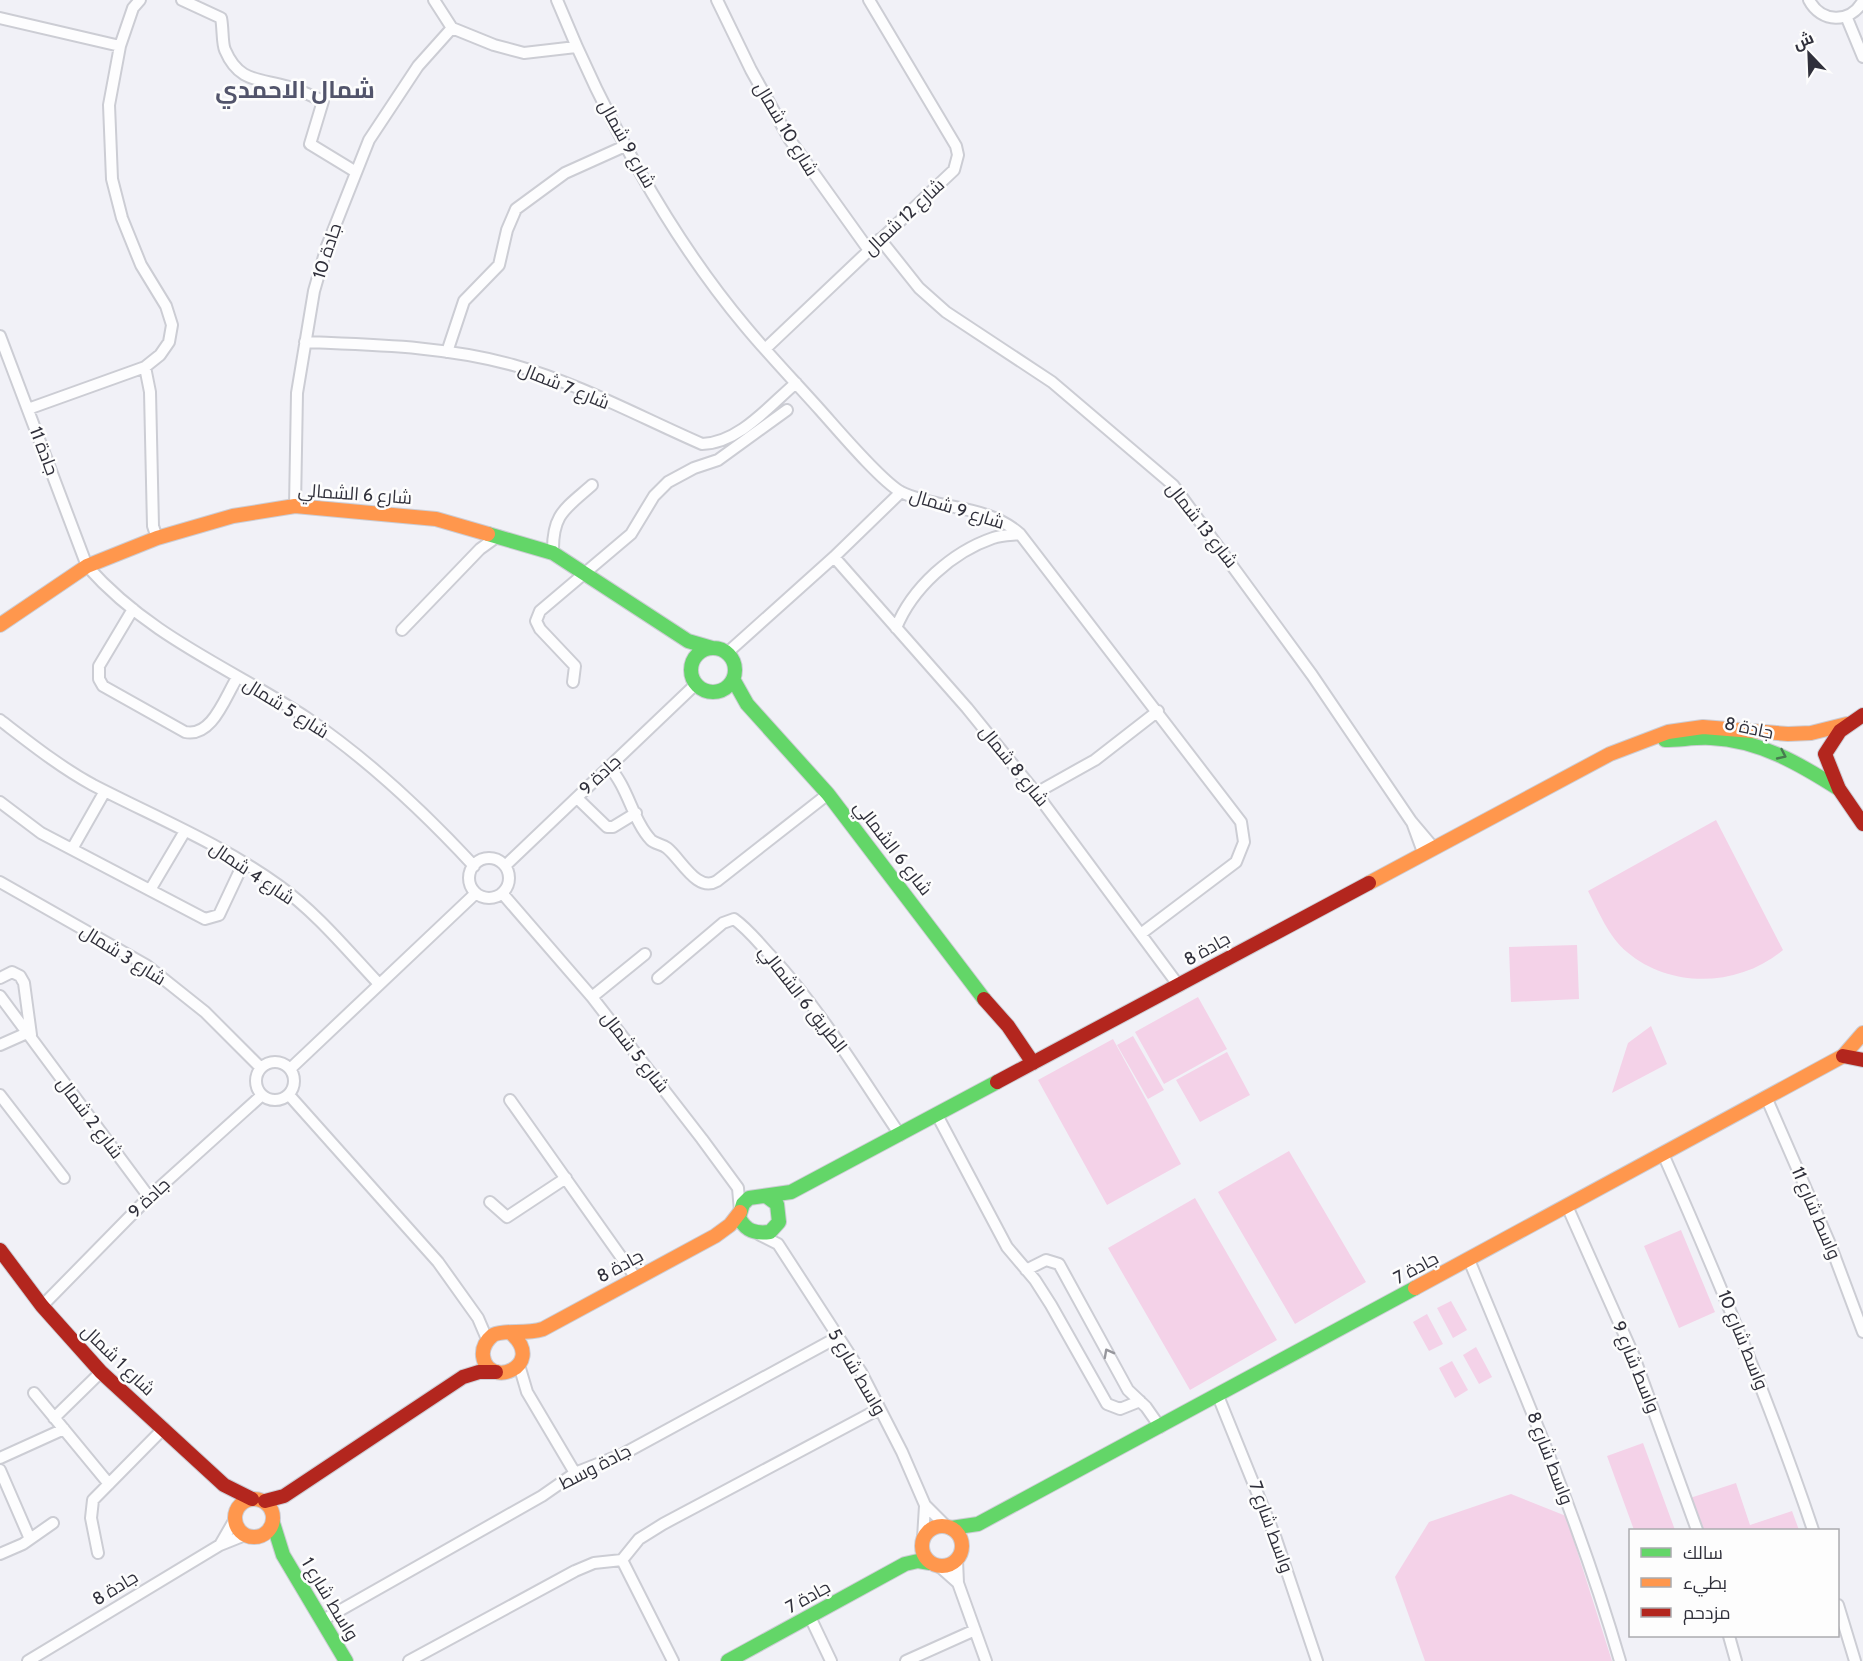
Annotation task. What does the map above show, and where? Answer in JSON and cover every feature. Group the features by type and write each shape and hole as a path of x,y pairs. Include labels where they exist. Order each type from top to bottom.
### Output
{"main road":[{"name":"شارع 6 الشمالي","path":"0,625 87,566 157,538 233,516 295,506 436,519 553,553 588,573 694,644 712,648"},
{"name":"شارع 6 الشمالي","path":"671,629 693,662"},
{"path":"712,648 727,653 734,665 733,679 724,689 709,692 696,684 691,670 693,662 704,650 712,648"},
{"name":"شارع 6 الشمالي","path":"733,679 752,711 828,794 946,946 996,1015 999,1026 1029,1065"},
{"name":"شارع 6 الشمالي","path":"717,692 752,711"},
{"path":"1863,715 1847,724 1825,754 1839,789 1863,824"},
{"name":"جادة 8","path":"764,1195 791,1192 1179,986 1428,850 1610,754 1642,740 1668,732 1703,727 1788,734 1811,733 1847,724"},
{"name":"جادة 8","path":"1642,740 1712,738 1739,741 1779,753 1839,789"},
{"name":"جادة 7","path":"962,1547 968,1534 978,1524 1843,1056 1863,1033"},
{"path":"1843,1056 1863,1060"},
{"path":"779,1216 772,1199 764,1195 747,1199 740,1211 742,1224 757,1234 770,1232 779,1216 791,1192"},
{"name":"جادة 8","path":"507,1333 543,1329 715,1236 730,1225 740,1211"},
{"name":"جادة 8","path":"715,1236 757,1234"},
{"name":"شارع 1 شمال","path":"0,1250 42,1306 100,1372 165,1428 224,1485 258,1500"},
{"name":"جادة 8","path":"521,1361 543,1329"},
{"path":"284,1497 267,1533 251,1536 236,1525 235,1516 242,1504 284,1497 463,1377 475,1364 485,1344 507,1333 521,1342 521,1361 508,1372 479,1372 463,1377"},
{"path":"485,1344 485,1363 499,1372"},
{"name":"شارع 1 شمال","path":"224,1485 235,1516"},
{"path":"258,1500 273,1519"},
{"name":"واسط شارع 1","path":"273,1519 283,1556 323,1620 345,1661"},
{"name":"جادة 7","path":"948,1527 978,1524"},
{"path":"948,1527 961,1539 962,1547 957,1560 935,1565 922,1552 922,1541 933,1528 948,1527"},
{"name":"واسط شارع 1","path":"251,1536 283,1556"},
{"name":"جادة 7","path":"905,1564 922,1541"},
{"name":"جادة 7","path":"728,1661 750,1656 810,1617 905,1564 918,1562 935,1565"}],"street":[{"path":"28,409 145,367 160,355 169,342 172,326 166,306 141,265 125,228 112,179 109,105 120,46 133,8 140,0"},
{"path":"182,0 221,18 225,36 223,47 236,68 247,78 290,87 323,101 310,144 356,172"},
{"path":"434,0 452,28 494,45 524,53 576,46"},
{"name":"شارع 9 شمال","path":"557,0 576,46 625,146 698,264 765,349 847,440 901,492 998,518 1020,534 1242,822 1244,842 1236,862 1142,933"},
{"name":"شارع 10 شمال","path":"717,0 751,70 790,140 868,249"},
{"name":"شارع 12 شمال","path":"765,349 954,170 958,155 956,146 869,0"},
{"path":"1809,0 1816,11 1835,18 1846,16 1858,9 1863,1"},
{"path":"1846,16 1863,57"},
{"path":"0,18 120,46"},
{"name":"جادة 10","path":"295,506 297,393 314,291 327,246 369,140 418,66 452,28"},
{"path":"447,351 464,301 499,265 507,230 516,209 565,173 625,146"},
{"name":"شارع 13 شمال","path":"880,239 919,288 946,312 1052,382 1173,485 1258,598 1412,821 1428,850"},
{"name":"جادة 11","path":"0,336 87,566"},
{"name":"شارع 7 شمال","path":"305,342 399,345 447,351 513,365 558,381 702,444 714,444 730,439 796,383"},
{"path":"145,367 150,392 153,526 157,538"},
{"path":"573,682 575,666 540,629 536,621 540,611 588,573 631,534 654,496 668,482 694,468 718,460 787,410"},
{"path":"553,553 555,524 564,510 592,484"},
{"path":"727,653 834,557 901,492"},
{"path":"896,628 904,608 933,574 993,537 1020,534"},
{"path":"402,630 480,549 498,536"},
{"name":"شارع 8 شمال","path":"834,557 967,708 1036,793 1142,933 1179,986"},
{"name":"شارع 5 شمال","path":"87,566 114,596 178,643 305,717 353,752 427,816 474,866"},
{"path":"133,609 99,666 99,679 103,686 185,732 194,733 207,727 237,678"},
{"name":"جادة 9","path":"505,866 696,684"},
{"path":"1036,793 1095,760 1158,711"},
{"name":"شارع 4 شمال","path":"0,720 57,763 185,831 279,886 327,929 379,984"},
{"path":"609,767 651,840 669,849 700,882 711,884 828,794"},
{"path":"72,849 105,790"},
{"path":"577,798 607,827 613,827 636,813"},
{"path":"0,802 41,833 205,919 214,919 219,915 243,864"},
{"path":"150,890 185,831"},
{"path":"489,858 505,866 508,882 502,893 488,898 476,893 469,880 474,866 489,858"},
{"name":"شارع 3 شمال","path":"0,882 146,965 205,1012 261,1068"},
{"path":"290,1069 476,893"},
{"name":"شارع 5 شمال","path":"502,893 592,997 738,1188"},
{"name":"الطريق 6 الشمالي","path":"658,978 723,923 734,920 745,927 787,972 832,1033 900,1135"},
{"path":"592,997 645,954"},
{"name":"شارع 2 شمال","path":"0,978 12,972 20,976 24,983 29,1036"},
{"name":"شارع 2 شمال","path":"0,996 149,1197"},
{"path":"0,1045 29,1036"},
{"path":"270,1062 281,1062 290,1069 294,1077 294,1087 289,1095 280,1100 270,1100 256,1087 256,1077 261,1068 270,1062"},
{"path":"0,1095 64,1178"},
{"name":"جادة 9","path":"42,1306 149,1197 262,1095"},
{"path":"289,1095 398,1214 438,1262 478,1318 485,1344"},
{"name":"واسط شارع 11","path":"1766,1097 1830,1244 1863,1332"},
{"path":"510,1100 636,1278"},
{"path":"937,1115 1006,1247 1026,1270 1059,1318 1107,1404 1120,1409 1140,1401"},
{"name":"واسط شارع 10","path":"1663,1154 1731,1308 1787,1454 1813,1529"},
{"path":"490,1202 507,1217 566,1178"},
{"path":"740,1211 738,1188 764,1195"},
{"name":"واسط شارع 9","path":"1567,1206 1633,1354 1697,1529"},
{"path":"757,1234 778,1244 779,1216"},
{"name":"واسط شارع 5","path":"778,1244 861,1372 925,1505 948,1527"},
{"path":"1026,1270 1046,1260 1059,1264 1125,1385 1160,1427"},
{"name":"واسط شارع 8","path":"1469,1260 1552,1462 1598,1585 1620,1661"},
{"path":"478,1318 507,1333"},
{"name":"جادة وسط","path":"323,1620 543,1496 575,1473 623,1454 838,1337"},
{"path":"521,1361 527,1392 575,1473"},
{"path":"54,1418 100,1372"},
{"path":"499,1372 527,1392"},
{"path":"34,1393 109,1484"},
{"name":"واسط شارع 7","path":"1218,1396 1264,1506 1317,1661"},
{"path":"409,1661 575,1571 594,1563 622,1560 639,1539 655,1529 879,1409"},
{"path":"98,1553 91,1506 96,1494 165,1428"},
{"path":"0,1458 64,1429"},
{"path":"1,1473 30,1539"},
{"name":"واسط شارع 5","path":"922,1541 925,1505"},
{"name":"جادة 8","path":"220,1545 235,1516"},
{"path":"0,1554 30,1539 53,1522"},
{"name":"جادة 8","path":"28,1661 220,1545 251,1536"},
{"path":"622,1560 673,1661"},
{"path":"957,1560 958,1583 986,1661"},
{"path":"935,1565 958,1583"},
{"path":"1839,1608 1855,1661"},
{"path":"810,1617 831,1661"},
{"path":"909,1660 975,1630"},
{"path":"1730,1637 1736,1661"}],"shaded area":[{"path":"1716,820 1783,950 1747,971 1727,976 1706,979 1685,978 1664,973 1645,964 1620,946 1604,923 1588,891"},
{"path":"1577,945 1579,999 1511,1002 1509,947"},
{"path":"1198,997 1227,1049 1164,1084 1135,1032"},
{"path":"1651,1026 1667,1064 1612,1093 1628,1043"},
{"path":"1133,1036 1164,1090 1148,1099 1117,1045"},
{"path":"1113,1039 1181,1164 1107,1205 1038,1080"},
{"path":"1227,1052 1250,1095 1200,1122 1176,1080"},
{"path":"1289,1151 1366,1282 1295,1324 1218,1192"},
{"path":"1195,1198 1277,1340 1190,1390 1108,1248"},
{"path":"1681,1230 1715,1312 1679,1328 1644,1246"},
{"path":"1451,1301 1467,1330 1453,1338 1437,1308"},
{"path":"1427,1314 1443,1344 1429,1351 1413,1322"},
{"path":"1476,1347 1492,1377 1479,1384 1463,1355"},
{"path":"1452,1361 1468,1390 1455,1398 1439,1368"},
{"path":"1643,1443 1675,1529 1634,1529 1607,1456"},
{"path":"1736,1483 1750,1525 1792,1511 1799,1529 1701,1529 1690,1498"},
{"path":"1511,1494 1566,1516 1612,1661 1425,1661 1395,1577 1429,1522"}],"traffic: fast":[{"path":"488,534 553,553 688,641 712,648"},
{"path":"713,648 729,654 735,670 729,686 713,692 697,686 691,670 697,654 713,648"},
{"path":"733,679 747,704 828,794 984,999"},
{"path":"1665,740 1711,738 1746,743 1794,762 1839,789"},
{"path":"766,1196 777,1204 779,1222 770,1232 760,1232 744,1226 739,1217 743,1204 749,1198 791,1192 997,1082"},
{"path":"951,1528 978,1524 1415,1288"},
{"path":"273,1523 283,1555 346,1661"},
{"path":"728,1661 905,1564 918,1561 930,1563"}],"traffic: slow":[{"path":"0,625 87,566 157,538 233,516 295,506 436,519 488,534"},
{"path":"1369,883 1610,754 1668,732 1703,727 1788,734 1811,733 1847,724"},
{"path":"1415,1288 1843,1056 1863,1033"},
{"path":"513,1335 521,1346 523,1356 519,1364 512,1370 494,1371 487,1366 483,1356 485,1344 493,1335 543,1329 715,1236 730,1225 740,1212"},
{"path":"254,1499 268,1504 273,1518 268,1532 254,1537 240,1532 235,1518 240,1504 254,1499"},
{"path":"942,1526 950,1527 956,1532 961,1538 962,1546 961,1554 956,1560 950,1565 942,1566 934,1565 928,1560 923,1554 922,1546 923,1538 928,1532 934,1527 942,1526"}],"traffic: jam":[{"path":"1863,715 1840,731 1825,754 1839,789 1863,824"},
{"path":"997,1082 1369,883"},
{"path":"984,999 1008,1026 1033,1063"},
{"path":"1843,1056 1863,1060"},
{"path":"0,1250 42,1306 101,1372 224,1485 252,1499"},
{"path":"265,1501 284,1496 463,1377 479,1372 496,1372"}],"district":[{"name":"شمال الاحمدي","path":"295,90"}]}
